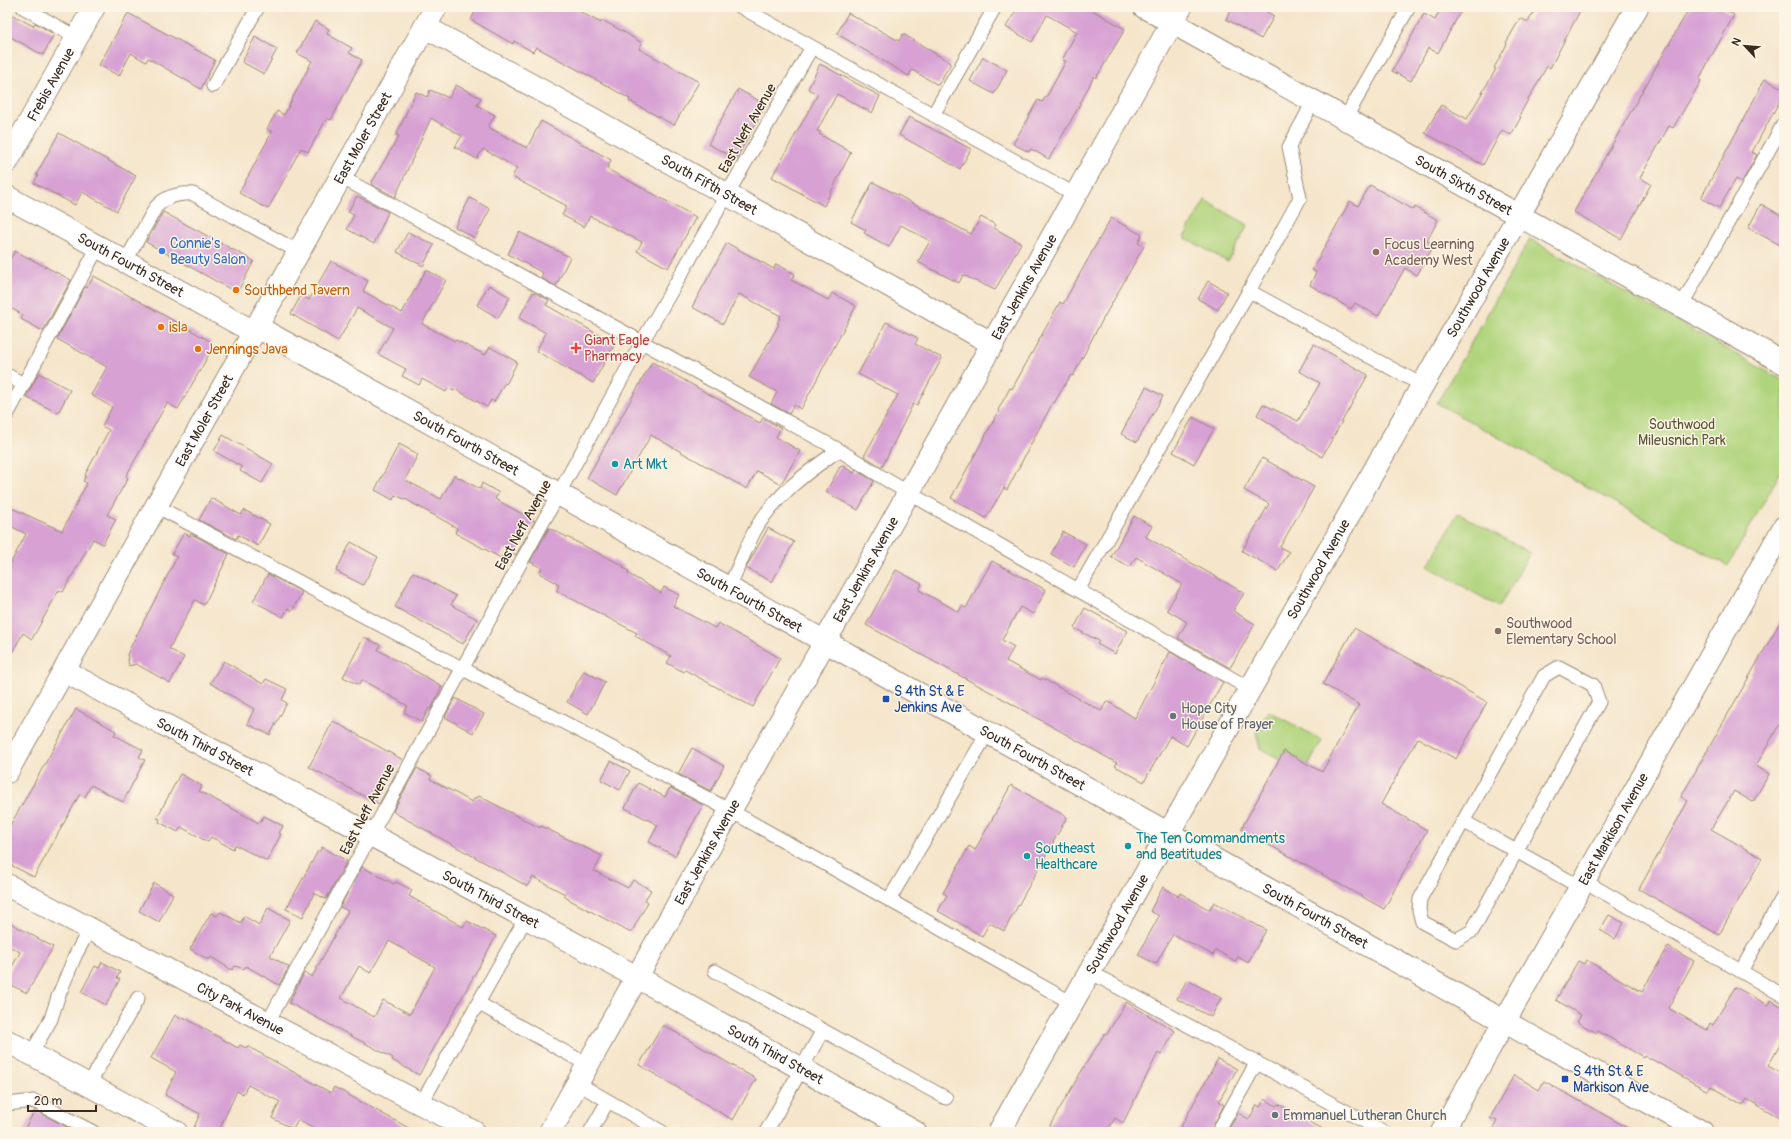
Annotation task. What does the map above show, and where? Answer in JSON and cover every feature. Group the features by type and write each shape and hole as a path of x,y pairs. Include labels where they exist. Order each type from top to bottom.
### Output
{"street":[{"name":"Frebis Avenue","path":"7,162 94,7"},
{"name":"East Moler Street","path":"7,772 436,7"},
{"name":"South Sixth Street","path":"1144,7 1177,15 1313,102 1784,363"},
{"name":"Southwood Avenue","path":"999,1132 1637,7"},
{"name":"East Jenkins Avenue","path":"550,1132 1177,15"},
{"name":"South Fifth Street","path":"425,27 993,344"},
{"name":"South Fourth Street","path":"7,197 125,262 255,329 559,494 988,732 1702,1132"},
{"name":"East Markison Avenue","path":"1442,1132 1784,527"},
{"name":"South Third Street","path":"64,671 637,977 915,1132"},
{"name":"City Park Avenue","path":"7,885 474,1132"},
{"path":"7,1041 88,1086 176,1132"}],"lane":[{"path":"23,7 77,38"},
{"path":"213,86 258,7"},
{"path":"741,7 1076,195"},
{"path":"933,115 995,7"},
{"path":"1345,119 1409,7"},
{"name":"East Neff Avenue","path":"268,1022 642,342 812,47"},
{"path":"1078,590 1249,291 1300,198 1289,147 1313,102"},
{"path":"1681,306 1784,123"},
{"path":"341,177 839,450 910,493 1250,689"},
{"path":"125,262 156,207 161,202 176,194 193,194 299,252"},
{"path":"7,414 98,246"},
{"path":"1249,291 1422,385"},
{"path":"7,376 23,384"},
{"path":"728,588 755,531 778,499 808,471 839,450"},
{"path":"156,506 731,811 1072,1004"},
{"path":"1559,667 1593,685 1599,702 1516,851 1472,931 1456,940 1422,922 1419,910 1420,899 1544,676 1559,667"},
{"path":"889,900 988,732"},
{"path":"1464,821 1516,851 1582,884 1784,996"},
{"path":"1741,971 1784,895"},
{"path":"421,1104 526,918"},
{"path":"31,1054 51,1019 58,997 75,956 90,928"},
{"path":"715,971 946,1098"},
{"path":"1090,972 1384,1132"},
{"path":"88,1086 138,998"},
{"path":"478,1003 582,1074 608,1101 662,1132"},
{"path":"766,1132 824,1030"},
{"path":"1218,1132 1257,1062"},
{"path":"7,1104 34,1101 93,1132"},
{"path":"590,1132 608,1101"}],"green space":[{"path":"1205,200 1248,225 1228,262 1184,237"},
{"name":"Southwood Mileusnich Park","path":"1530,239 1784,381 1784,466 1728,566 1437,403"},
{"path":"1458,513 1530,553 1499,607 1428,566"},
{"path":"1268,711 1322,740 1309,765 1285,751 1280,759 1260,748 1256,732"}],"building":[{"path":"477,7 571,7 601,23 602,20 624,32 642,43 639,49 699,82 674,125 629,101 630,99 536,47 533,52 514,41 513,44 471,20"},
{"path":"1018,7 1087,7 1125,29 1096,78 1094,76 1077,110 1049,159 1031,149 1029,152 1013,144 1038,100 1042,102 1048,94 1066,61 1062,60 1077,32 1047,15 1032,42 1006,27"},
{"path":"1233,7 1258,7 1274,16 1261,39 1226,19"},
{"path":"1441,7 1463,7 1438,53 1428,48 1411,81 1392,71 1424,14 1435,20"},
{"path":"1537,7 1582,7 1550,68 1547,66 1519,116 1521,117 1511,135 1502,130 1483,165 1425,133 1441,105 1467,119 1496,69 1494,68 1520,18 1528,22"},
{"path":"1690,7 1719,7 1734,15 1699,79 1701,81 1673,128 1669,126 1640,178 1651,184 1621,239 1574,212"},
{"path":"7,12 33,26 35,23 54,34 43,55 7,35"},
{"path":"128,13 215,60 201,89 148,58 146,62 131,53 119,76 99,65"},
{"path":"848,13 899,41 903,34 951,63 938,85 912,70 909,76 837,34"},
{"path":"315,21 329,29 327,34 352,48 349,53 362,60 331,120 327,118 308,152 301,148 268,209 239,193 272,132 267,129 277,111 284,115 312,61 297,53"},
{"path":"255,37 277,49 264,74 242,62"},
{"path":"983,57 1007,70 994,94 970,81"},
{"path":"820,64 880,96 872,113 837,94 817,131 821,132 819,134 851,152 824,206 772,177 818,94 808,89"},
{"path":"1765,79 1784,89 1784,93 1752,152 1757,155 1742,182 1736,179 1719,208 1701,198"},
{"path":"456,85 481,98 477,105 495,115 488,127 527,148 541,121 611,160 607,169 696,217 668,268 637,251 642,242 590,216 584,227 562,215 567,206 512,177 517,168 483,149 477,159 455,147 462,136 431,118 395,197 371,184 399,136 396,135 416,92 427,97 430,90 449,98"},
{"path":"738,89 766,105 736,159 708,144"},
{"path":"909,117 971,149 960,169 899,135"},
{"path":"59,133 136,176 117,211 82,192 75,205 34,183 38,175 36,175"},
{"path":"873,182 971,234 981,217 996,225 994,228 1021,243 995,290 963,275 959,283 918,262 930,241 901,225 889,247 864,233 866,230 851,222"},
{"name":"Focus Learning Academy West","path":"1370,185 1414,210 1415,207 1438,220 1427,241 1434,245 1417,275 1405,268 1378,316 1355,303 1351,309 1310,285 1316,272 1312,270 1350,201 1358,206"},
{"path":"357,196 388,212 374,244 347,229 354,215 348,212"},
{"path":"470,198 490,209 475,238 455,227"},
{"path":"1761,204 1784,217 1784,247 1748,228"},
{"path":"163,212 254,261 237,293 146,242"},
{"path":"1111,218 1142,235 1138,243 1144,246 1094,335 1073,376 1071,375 1054,403 1053,402 1007,490 1004,488 986,518 951,498 1010,388 1012,389 1060,302 1063,304"},
{"path":"408,232 434,245 423,266 397,252"},
{"path":"519,232 570,257 556,286 541,278 543,273 508,254"},
{"path":"727,243 774,269 776,264 795,274 791,280 828,300 832,293 856,306 801,409 794,405 789,414 771,404 777,392 749,377 779,324 777,323 781,316 739,294 723,324 692,307"},
{"path":"15,251 71,280 43,331 21,319 23,315 7,306 7,264"},
{"path":"331,261 368,281 363,291 402,313 426,270 446,280 422,324 485,355 490,347 517,362 507,383 504,384 494,402 491,400 487,407 455,389 454,391 448,388 446,392 422,379 419,385 402,376 406,369 378,354 393,328 357,308 338,341 291,314 301,295 309,300"},
{"path":"94,276 210,341 212,349 178,409 167,403 126,476 128,478 107,515 116,519 103,544 93,539 63,592 59,590 32,639 23,633 7,662 7,570 26,534 7,524 7,506 62,531 87,483 83,481 86,476 85,475 109,430 102,426 112,407 91,395 107,367 57,339 85,287 87,288"},
{"path":"1208,281 1227,292 1218,310 1198,299"},
{"path":"489,285 510,297 498,318 477,305"},
{"name":"Giant Eagle Pharmacy","path":"533,292 549,300 546,305 615,344 593,383 536,351 546,333 519,318"},
{"path":"886,322 918,338 915,344 942,358 917,405 913,404 882,467 864,456 898,395 858,374"},
{"path":"1314,344 1368,375 1322,457 1257,415 1263,404 1298,421 1320,383 1299,371"},
{"path":"652,362 760,423 763,418 781,428 776,437 800,451 781,484 757,471 747,489 651,435 617,495 587,478"},
{"path":"39,373 70,390 58,413 26,397"},
{"path":"1146,387 1163,396 1137,442 1121,434"},
{"path":"1193,417 1214,429 1194,464 1173,452"},
{"path":"223,435 273,464 262,483 240,471 242,467 214,451"},
{"path":"399,444 418,454 405,480 441,499 454,475 480,489 482,483 499,493 495,499 535,521 516,555 505,549 501,558 455,533 457,528 407,500 395,495 393,500 375,490"},
{"path":"1262,458 1314,487 1280,547 1289,552 1278,571 1242,551 1269,504 1244,490"},
{"path":"841,465 854,473 856,470 874,481 858,510 826,492"},
{"path":"211,498 241,515 244,510 270,524 258,546 238,535 236,539 199,520"},
{"path":"1134,516 1152,526 1146,537 1244,593 1233,611 1255,624 1230,668 1178,638 1187,622 1167,610 1182,584 1136,557 1130,567 1111,557"},
{"path":"549,528 624,566 623,568 629,571 627,573 661,593 664,587 679,595 673,606 715,628 718,623 780,658 753,707 685,670 684,672 667,663 671,656 635,636 637,633 557,591 559,584 539,573 542,568 530,562"},
{"path":"768,528 794,542 772,582 746,568"},
{"path":"1063,532 1086,544 1074,567 1051,554"},
{"path":"184,533 190,536 191,534 229,554 204,605 195,600 169,649 184,657 170,683 136,664 129,666 127,654 177,557 172,554"},
{"path":"351,542 378,557 363,585 336,571"},
{"path":"992,561 1046,590 1033,614 1020,607 1002,640 1014,647 1006,661 1041,680 1042,678 1101,711 1107,701 1135,718 1170,652 1223,682 1187,746 1170,736 1144,782 1115,766 1117,763 996,695 866,625 896,570 922,584 919,590 959,612 962,606 966,608"},
{"path":"413,572 456,596 451,605 477,619 463,644 395,607"},
{"path":"268,574 302,592 292,611 288,608 283,617 253,601"},
{"path":"1085,608 1127,631 1115,654 1097,644 1099,641 1074,628"},
{"path":"1784,615 1784,716 1756,766 1769,774 1753,802 1734,791 1711,829 1762,858 1719,935 1639,889 1688,801 1681,797"},
{"path":"1354,628 1487,702 1456,759 1418,738 1381,804 1427,830 1384,909 1241,829 1284,751 1322,772 1359,705 1323,684"},
{"path":"364,637 380,645 378,650 442,686 431,709 429,708 422,722 404,712 408,706 362,680 359,685 343,677"},
{"path":"224,661 263,684 266,679 287,689 282,700 287,703 270,735 247,724 254,709 210,683"},
{"path":"584,671 605,682 588,714 567,702"},
{"path":"455,698 484,714 473,733 445,717"},
{"path":"76,709 116,731 114,735 143,750 139,757 145,760 123,802 91,785 85,797 80,794 34,877 7,863 7,831"},
{"path":"333,721 403,760 379,804 309,767"},
{"path":"692,748 724,766 711,791 678,774"},
{"path":"611,761 630,771 620,790 601,780"},
{"path":"417,768 432,776 430,779 472,802 479,796 540,828 541,826 602,856 594,871 628,888 633,880 651,890 645,900 648,902 631,933 568,899 564,896 565,894 533,877 527,886 395,813 393,811"},
{"path":"180,774 202,786 199,791 259,823 264,816 283,826 279,833 281,834 267,861 235,845 233,849 211,837 208,842 181,827 178,832 159,822 160,819 157,818"},
{"path":"638,783 665,797 670,788 703,805 675,856 649,842 658,825 625,808"},
{"name":"Southeast Healthcare","path":"1011,785 1067,817 1004,931 990,923 982,936 938,911 947,895 943,893 969,846 975,850"},
{"path":"322,847 347,861 326,899 314,893 303,917 286,909 318,851 319,852"},
{"path":"362,867 394,884 396,882 412,890 409,896 463,927 467,921 496,936 419,1075 392,1060 393,1058 289,1003 303,975 305,973 312,977 348,911 340,907","holes":["389,941 435,967 410,1014 383,1000 374,1017 341,998 359,966 370,973"]},
{"path":"154,883 173,894 159,922 139,911"},
{"path":"1163,887 1178,896 1180,893 1208,909 1210,909 1214,902 1266,930 1248,963 1238,957 1235,961 1216,950 1213,955 1173,934 1156,964 1138,955 1159,916 1150,911"},
{"path":"268,908 290,920 270,956 289,967 279,985 246,966 244,969 235,966 232,970 211,957 209,960 190,949 211,913 217,916 220,912 241,923 244,916 259,925"},
{"path":"1609,915 1624,923 1615,939 1600,930"},
{"path":"7,921 53,947 27,993 7,983 7,976 20,952 7,945"},
{"path":"1668,947 1694,961 1668,1008 1707,1030 1710,1023 1713,1025 1735,987 1768,1005 1770,1000 1784,1008 1784,1038 1768,1066 1784,1075 1784,1120 1747,1099 1743,1105 1711,1086 1708,1091 1644,1055 1643,1057 1598,1031 1597,1033 1577,1022 1581,1015 1556,1000 1578,961 1584,964 1586,960 1642,992"},
{"path":"102,962 120,972 117,978 120,979 106,1005 81,992 95,966 99,968"},
{"path":"1187,980 1221,998 1211,1017 1177,999"},
{"path":"1126,1002 1175,1031 1161,1055 1158,1053 1123,1123 1115,1118 1107,1132 1046,1132 1084,1067 1105,1033 1107,1034"},
{"path":"175,1015 181,1019 183,1017 238,1048 240,1045 246,1048 247,1046 331,1093 334,1087 416,1132 320,1132 298,1120 293,1129 272,1118 280,1102 248,1085 243,1094 237,1091 218,1132 192,1132 200,1114 165,1095 176,1072 151,1058"},
{"path":"663,1025 756,1079 733,1120 639,1065"},
{"path":"1218,1059 1237,1069 1219,1101 1224,1105 1210,1132 1178,1132"},
{"path":"1514,1075 1539,1090 1544,1081 1635,1132 1491,1132 1497,1121 1490,1118"},
{"name":"Emmanuel Lutheran Church","path":"1265,1099 1276,1106 1278,1104 1328,1132 1227,1132 1238,1113 1249,1119 1257,1105 1260,1107"},
{"path":"35,1110 76,1132 23,1132"}],"place":[{"name":"Connie's Beauty Salon","path":"162,251"},
{"name":"Focus Learning Academy West","path":"1376,252"},
{"name":"Southbend Tavern","path":"236,290"},
{"name":"isla","path":"161,327"},
{"name":"Giant Eagle Pharmacy","path":"576,348"},
{"name":"Jennings Java","path":"198,349"},
{"name":"Art Mkt","path":"615,464"},
{"name":"Southwood Elementary School","path":"1498,631"},
{"name":"S 4th St & E Jenkins Ave","path":"886,699"},
{"name":"Hope City House of Prayer","path":"1173,716"},
{"name":"The Ten Commandments and Beatitudes","path":"1128,846"},
{"name":"Southeast Healthcare","path":"1027,856"},
{"name":"S 4th St & E Markison Ave","path":"1565,1079"},
{"name":"Emmanuel Lutheran Church","path":"1275,1115"}]}
